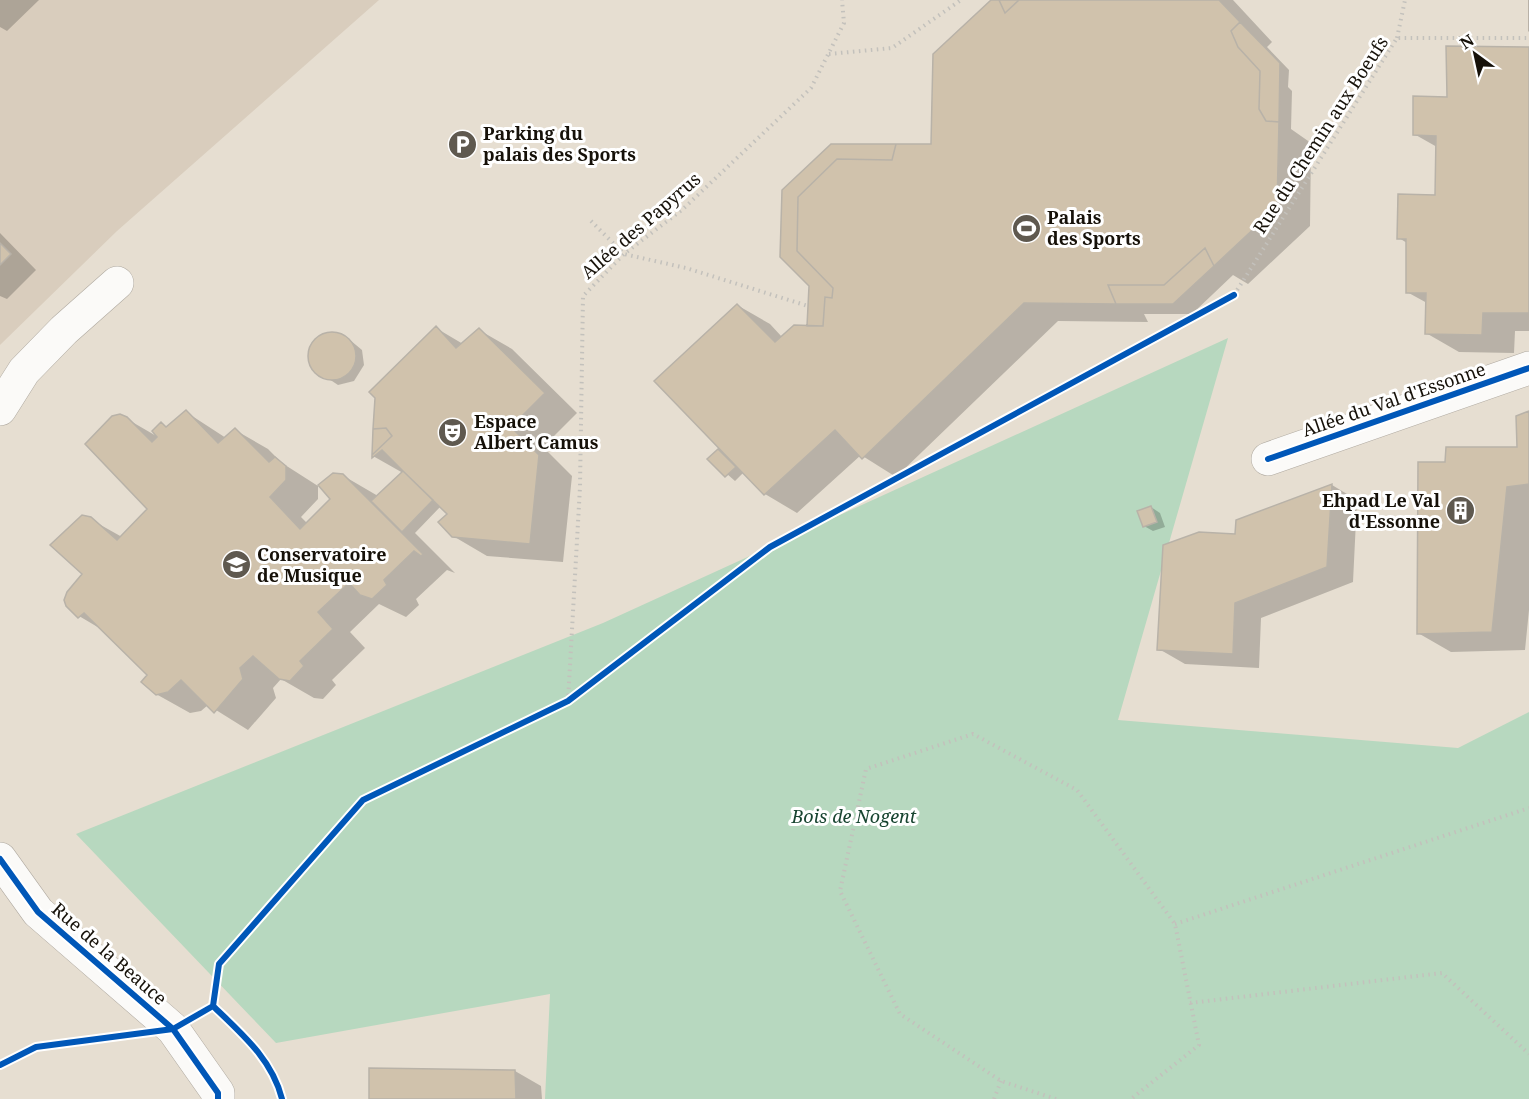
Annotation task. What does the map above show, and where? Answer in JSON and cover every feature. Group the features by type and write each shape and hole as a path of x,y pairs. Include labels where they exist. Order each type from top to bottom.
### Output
{"street":[{"path":"0,409 24,371 64,330 117,283"},
{"name":"Allée du Val d'Essonne","path":"1268,459 1529,368"},
{"name":"Rue de la Beauce","path":"0,859 38,912 173,1029 218,1093 218,1099"}],"path":[{"path":"829,54 892,48 961,0"},
{"path":"1397,38 1405,0"},
{"path":"591,221 624,254 686,268 808,306"},
{"path":"1056,1099 1001,1081 900,1014 840,891 866,769 974,734 1077,790 1175,924 1199,1045 1131,1099"},
{"path":"1175,924 1529,808"},
{"path":"1190,1003 1442,973 1529,1054"},
{"path":"994,1099 1001,1081"}],"shaded area":[{"path":"0,0 379,0 117,231 0,345"}],"green space":[{"name":"Bois de Nogent","path":"1228,338 1118,720 1458,748 1529,712 1529,1099 545,1099 550,994 276,1043 76,834 603,623"}],"building":[{"name":"Palais des Sports","path":"991,0 999,0 1005,13 1019,0 1219,0 1240,22 1231,31 1238,47 1260,71 1259,109 1266,121 1279,122 1277,207 1214,266 1205,248 1164,285 1108,285 1116,304 1024,303 862,459 835,430 764,495 654,381 737,304 775,342 794,325 823,326 825,297 832,298 833,288 797,251 798,197 837,159 892,160 896,144 931,144 933,54"},
{"path":"999,0 1019,0 1005,13"},
{"path":"1240,22 1280,63 1279,122 1266,121 1259,109 1260,71 1238,47 1231,31"},
{"path":"1446,46 1529,47 1529,313 1483,313 1482,335 1425,334 1426,293 1406,293 1406,239 1397,239 1398,194 1435,195 1436,136 1413,135 1413,96 1447,97"},
{"path":"831,144 896,144 892,160 837,159 798,197 797,251 833,288 832,298 825,297 823,326 807,326 809,286 780,257 782,190"},
{"path":"0,243 11,254 0,265"},
{"path":"1205,248 1214,266 1173,304 1116,304 1108,285 1164,285"},
{"name":"Espace Albert Camus","path":"436,326 456,348 479,328 545,393 511,427 539,455 530,544 452,537 438,522 447,514 382,450 372,458 372,455 392,436 386,428 373,429 375,398 369,392"},
{"path":"327,332 337,332 352,342 356,356 355,365 346,376 337,380 327,380 312,370 308,361 308,351 318,336"},
{"name":"Conservatoire de Musique","path":"186,410 218,443 235,428 269,462 275,457 286,466 286,480 270,497 300,529 330,499 318,485 333,473 343,474 423,554 421,556 414,551 384,580 387,585 372,599 360,595 349,583 318,612 333,629 300,661 304,666 290,681 279,679 253,656 240,668 243,679 214,713 181,680 168,692 156,695 141,682 147,675 84,613 78,618 66,606 64,600 67,592 82,574 50,545 82,515 91,517 117,540 147,509 85,444 112,416 120,414 127,417 152,442 157,437 152,431 161,422 166,427"},
{"name":"Ehpad Le Val d'Essonne","path":"1529,411 1529,484 1507,487 1492,632 1417,634 1418,462 1445,462 1446,447 1517,447 1516,416"},
{"path":"386,428 392,436 372,455 373,429"},
{"path":"718,449 736,467 725,477 707,459"},
{"path":"403,471 433,500 402,532 371,501"},
{"path":"1332,484 1327,567 1235,603 1233,654 1157,650 1163,545 1199,532 1235,534 1236,520"},
{"path":"1151,506 1157,522 1143,527 1137,511"},
{"path":"369,1068 515,1070 516,1099 369,1099"}],"cycle path":[{"path":"0,1065 36,1047 173,1029 213,1006 219,964 363,800 568,701 770,547 1234,295"},
{"path":"1268,459 1529,368"},
{"path":"0,859 38,912 173,1029 218,1093 218,1099"},
{"path":"213,1006 263,1059 271,1071 282,1099"}],"place":[{"name":"Parking du palais des Sports","path":"462,144"},
{"name":"Palais des Sports","path":"1026,228"},
{"name":"Espace Albert Camus","path":"453,432"},
{"name":"Ehpad Le Val d'Essonne","path":"1461,511"},
{"name":"Conservatoire de Musique","path":"236,565"}]}
